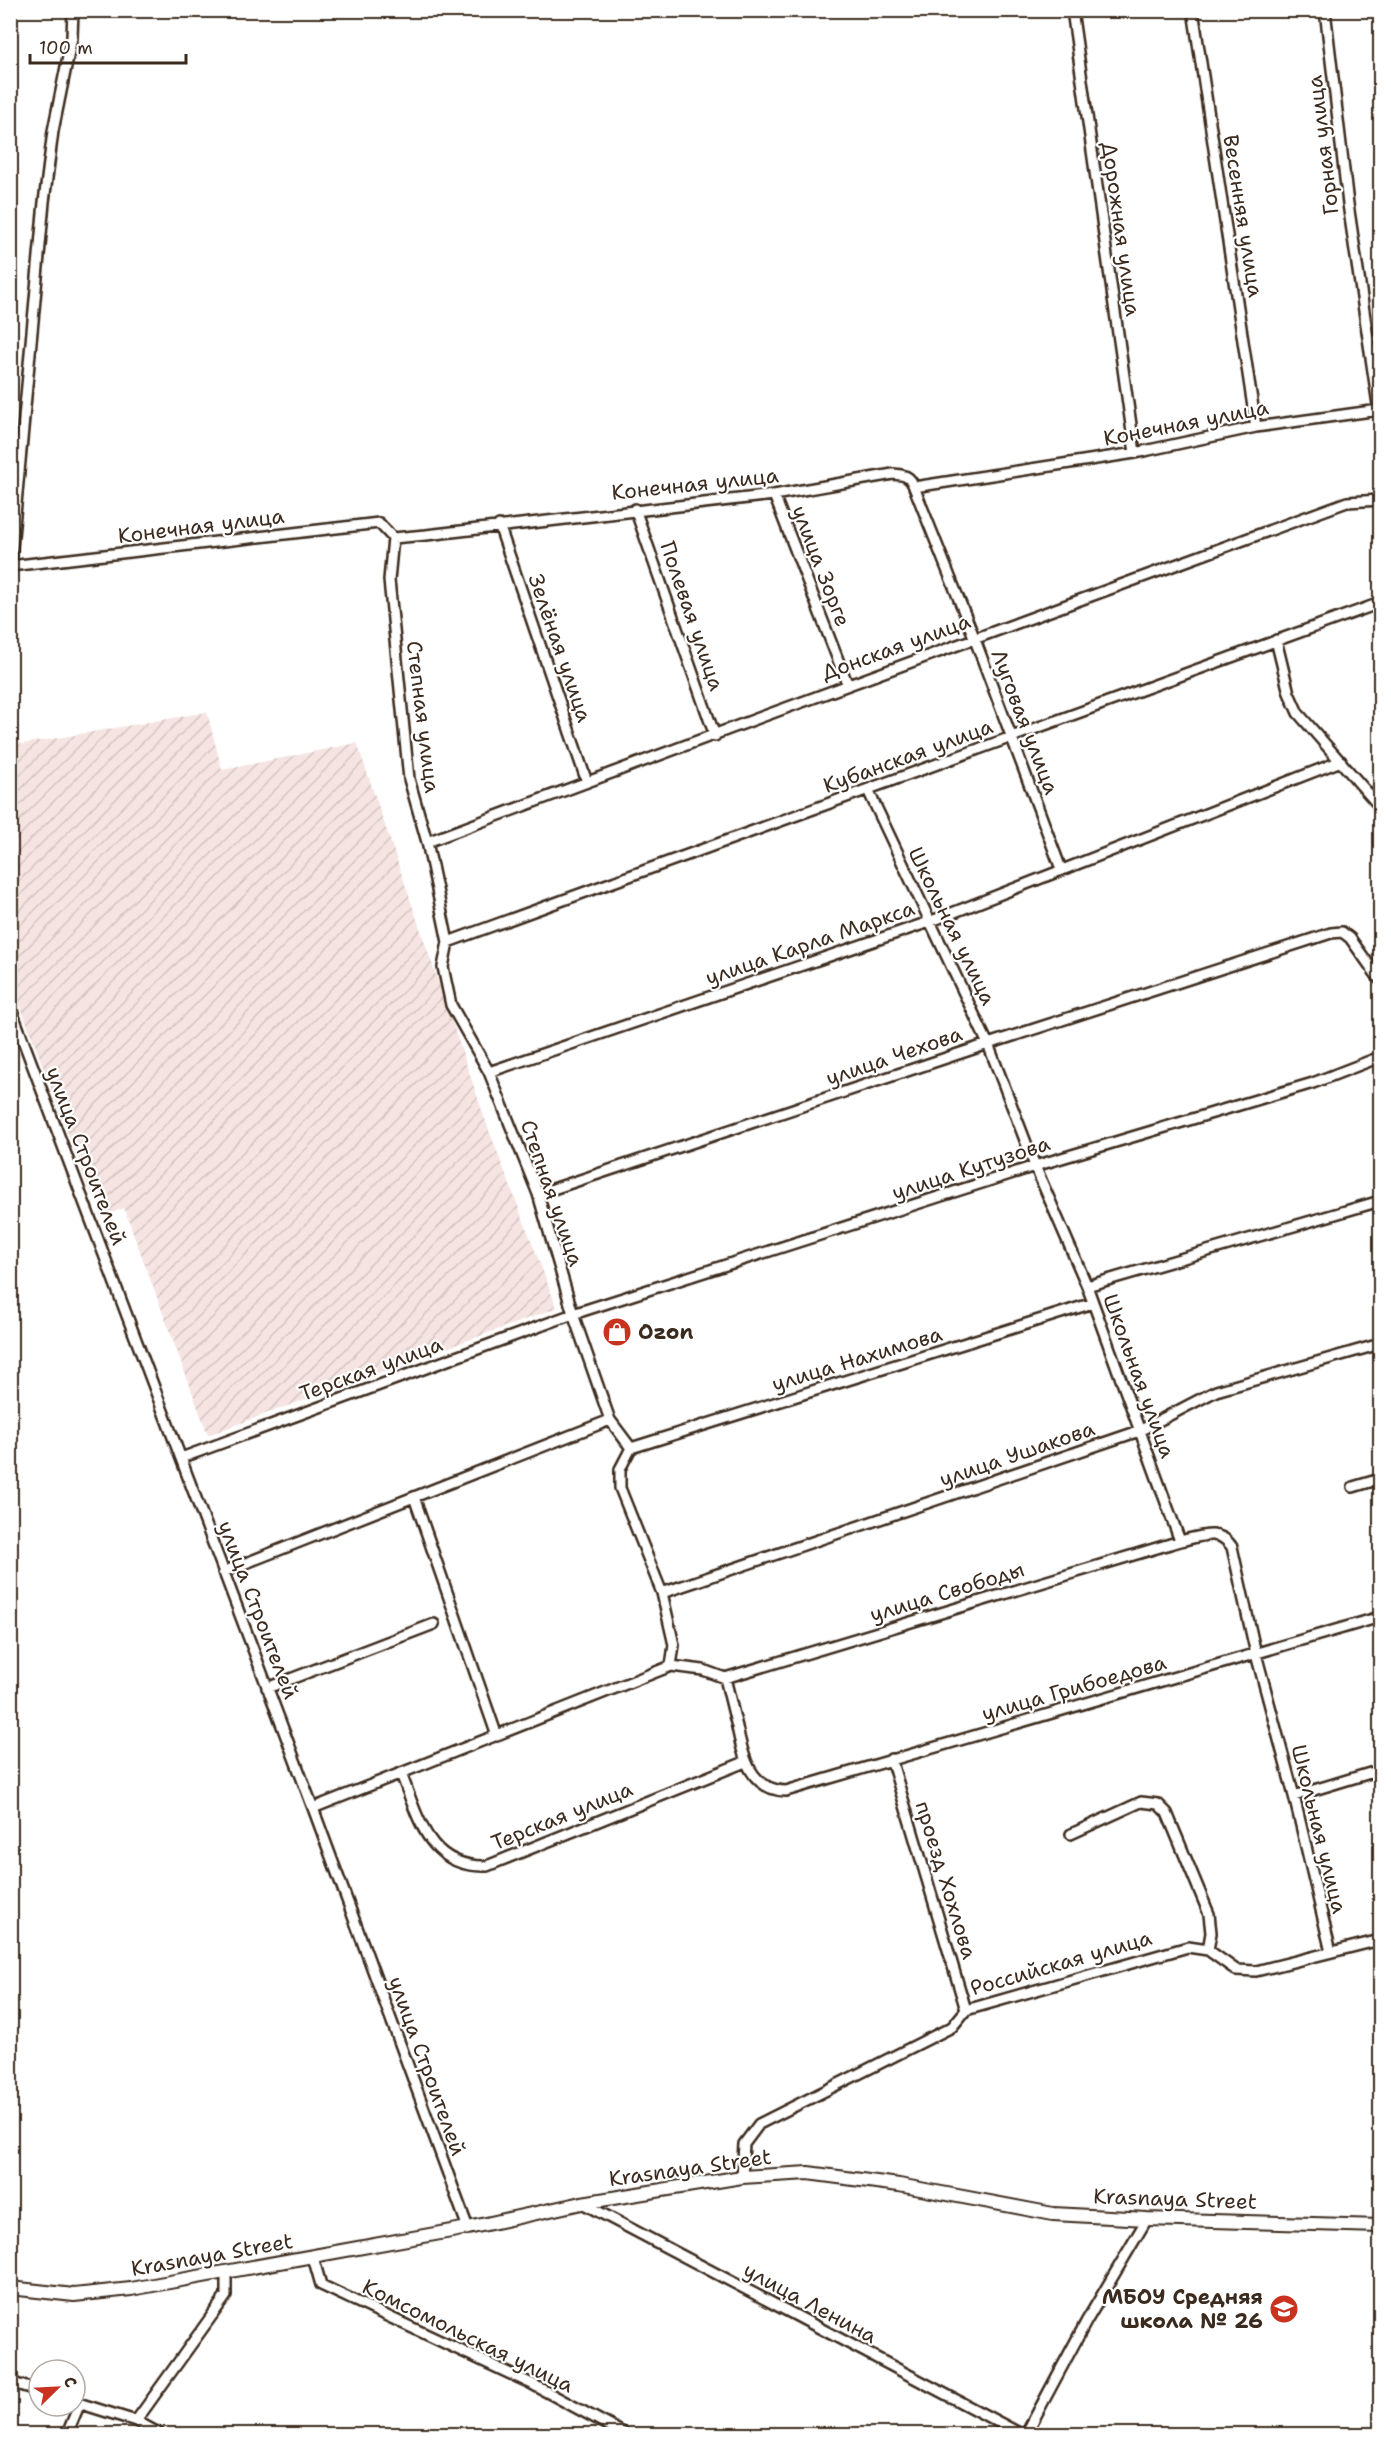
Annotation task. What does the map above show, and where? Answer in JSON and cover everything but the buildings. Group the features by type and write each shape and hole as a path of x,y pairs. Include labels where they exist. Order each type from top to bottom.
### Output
{"main road":[{"name":"Krasnaya Street","path":"10,2288 74,2295 131,2289 468,2228 582,2203 742,2177 808,2173 899,2185 1053,2214 1380,2226"}],"street":[{"path":"11,567 44,202 53,131 72,38 72,10"},
{"name":"Дорожная улица","path":"1072,10 1135,453"},
{"name":"Весенняя улица","path":"1193,10 1256,427"},
{"name":"Горная улица","path":"1325,10 1348,204 1380,414"},
{"name":"Конечная улица","path":"11,567 379,523 393,538 774,495 893,474 905,475 914,487 1135,453 1256,427 1380,414"},
{"name":"Луговая улица","path":"914,487 974,637 1061,869"},
{"name":"улица Зорге","path":"774,495 847,683"},
{"name":"Донская улица","path":"427,842 715,736 847,683 1347,502 1380,500"},
{"name":"Полевая улица","path":"635,509 715,736"},
{"name":"Зелёная улица","path":"499,525 587,782"},
{"name":"Степная улица","path":"393,538 389,580 409,779 427,842 448,942 443,967 451,1005 489,1072 538,1194 573,1314 610,1420 632,1448"},
{"name":"Кубанская улица","path":"448,942 1380,603"},
{"path":"1276,640 1289,693 1298,713 1380,807"},
{"name":"улица Карла Маркса","path":"489,1072 929,922 1341,761"},
{"name":"Школьная улица","path":"868,790 988,1044 1035,1166 1087,1286 1180,1542 1214,1534 1221,1536 1232,1547 1256,1654 1294,1796 1331,1952"},
{"name":"улица Чехова","path":"538,1194 1331,933 1342,932 1350,938 1380,980"},
{"name":"улица Строителей","path":"10,1006 313,1808 468,2228"},
{"name":"улица Кутузова","path":"573,1314 1035,1166 1313,1083 1380,1057"},
{"path":"1087,1286 1380,1201"},
{"name":"улица Нахимова","path":"632,1448 1093,1304"},
{"name":"Терская улица","path":"181,1458 573,1314"},
{"name":"улица Ушакова","path":"662,1593 1139,1431 1216,1391 1380,1344"},
{"path":"223,1572 610,1420"},
{"path":"632,1448 620,1468 620,1488 662,1593 674,1645 671,1666"},
{"path":"1353,1487 1380,1479"},
{"path":"414,1497 497,1736"},
{"name":"улица Свободы","path":"725,1677 1180,1542"},
{"name":"улица Грибоедова","path":"745,1762 758,1780 778,1791 786,1791 1380,1617"},
{"path":"267,1688 434,1624"},
{"path":"313,1808 671,1666 703,1670 725,1677 745,1762"},
{"name":"проезд Хохлова","path":"891,1760 966,2010"},
{"name":"Терская улица","path":"401,1774 425,1833 432,1844 451,1859 474,1866 497,1862 745,1762"},
{"path":"1294,1796 1380,1770"},
{"path":"1071,1834 1141,1802 1158,1804 1167,1813 1209,1914 1211,1933 1208,1950 1236,1970 1256,1971 1380,1940"},
{"name":"Российская улица","path":"742,2177 744,2144 759,2124 952,2026 966,2010 1167,1951 1188,1947 1208,1950"},
{"name":"улица Ленина","path":"582,2203 1024,2434"},
{"path":"1024,2434 1086,2322 1147,2219"},
{"name":"Комсомольская улица","path":"314,2257 321,2284 532,2384 625,2434"},
{"path":"136,2421 226,2296 226,2272"},
{"path":"10,2382 27,2387"},
{"path":"87,2406 136,2421 159,2434"},
{"path":"67,2434 72,2418"}],"shaded area":[{"path":"207,712 222,770 357,743 487,1125 557,1308 208,1435 124,1208 110,1214 88,1187 11,981 11,746"}],"place":[{"name":"Ozon","path":"617,1332"},
{"name":"МБОУ Средняя школа № 26","path":"1284,2309"}]}
